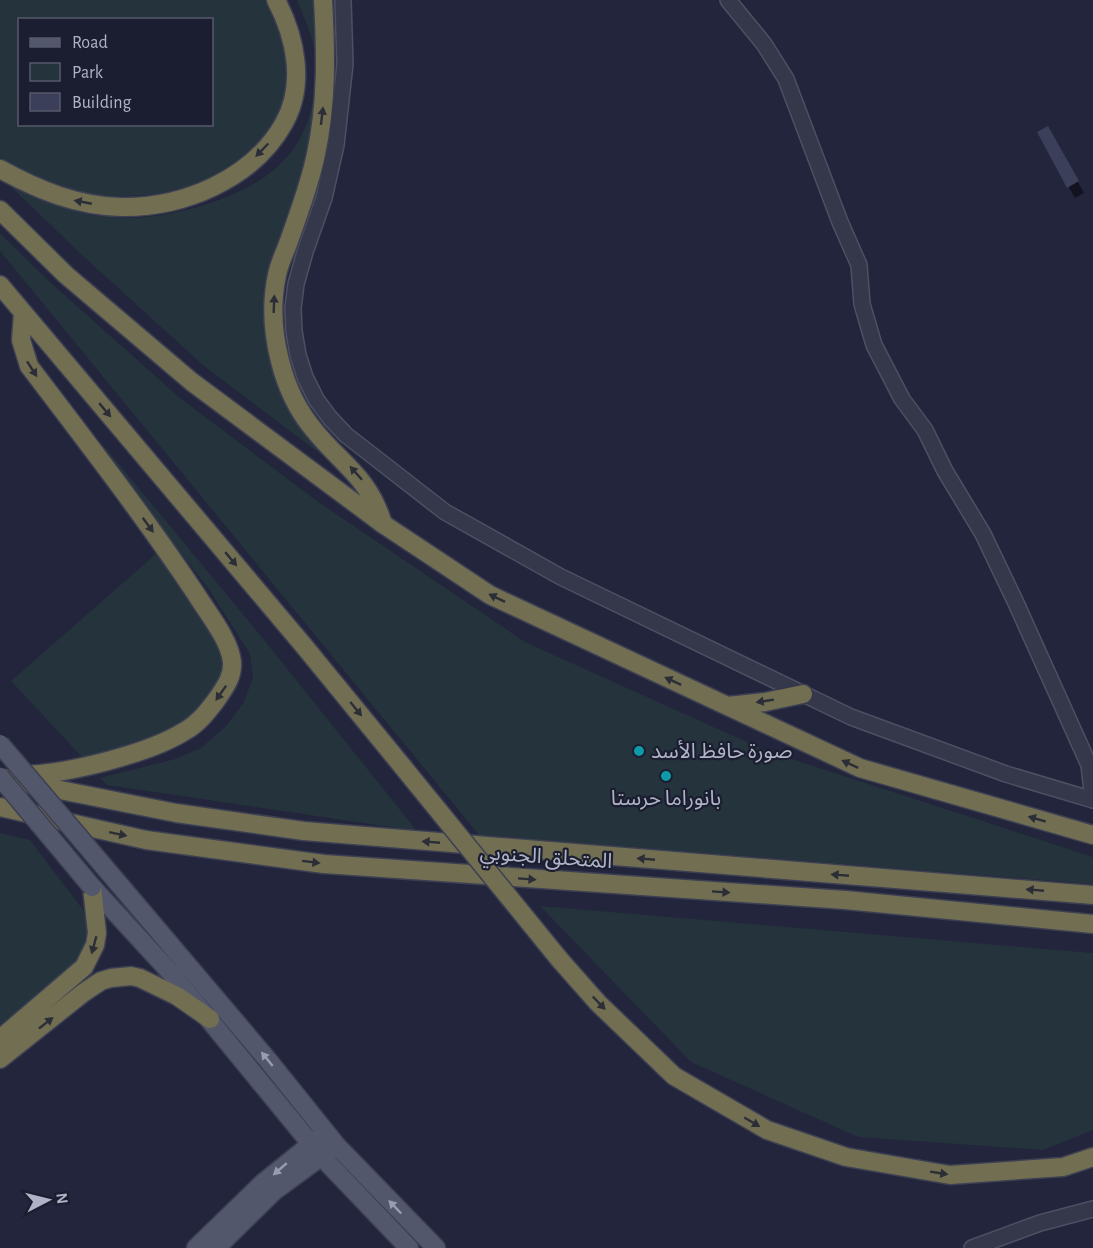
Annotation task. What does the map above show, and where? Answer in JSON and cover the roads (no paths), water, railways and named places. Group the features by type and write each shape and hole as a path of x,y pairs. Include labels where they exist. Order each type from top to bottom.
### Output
{"highway":[{"path":"0,169 57,196 78,202 122,207 144,206 190,196 234,175 254,160 271,142 285,122 292,101 296,80 296,58 292,37 276,0"},
{"path":"322,0 326,69 321,126 309,182 277,274 274,317 276,339 285,381 299,407 314,430 367,487 383,524"},
{"path":"0,210 66,275 192,382 383,524 490,595 860,768 1093,835"},
{"path":"0,285 304,646 560,960 598,1003 674,1076 767,1130 846,1157 950,1175 1063,1167 1093,1157"},
{"path":"0,777 46,774 77,768 176,737 206,714 228,683 232,669 228,646 181,573 135,507 29,366 21,340 23,313"},
{"path":"727,706 765,702 803,694"},
{"name":"المتحلق الجنوبي","path":"0,777 176,813 304,831 1093,894"},
{"name":"المتحلق الجنوبي","path":"0,807 146,840 324,864 844,900 1093,924"},
{"path":"0,1039 84,967 95,945 97,933 92,887"},
{"path":"0,1059 83,993 101,981 121,976 140,978 177,996 210,1020"}],"main road":[{"path":"0,744 118,883 178,968 210,1020 316,1150 409,1239 436,1248"},
{"path":"0,777 92,887 178,968 267,1059 409,1239"},
{"path":"196,1248 263,1183 331,1139"},
{"path":"216,1248 316,1150"}],"street":[{"path":"343,0 345,64 336,145 324,198 304,252 293,308 294,332 305,377 316,399 330,418 346,435 445,512 561,577 851,717 984,766 1093,800 1089,765 983,534 945,471 925,430 902,399 873,345 862,304 859,265 840,222 786,79 764,45 728,0"},
{"path":"972,1248 1040,1223 1093,1209"}],"place":[{"name":"صورة حافظ الأسد","path":"639,751"},
{"name":"بانوراما حرستا","path":"666,776"}]}
